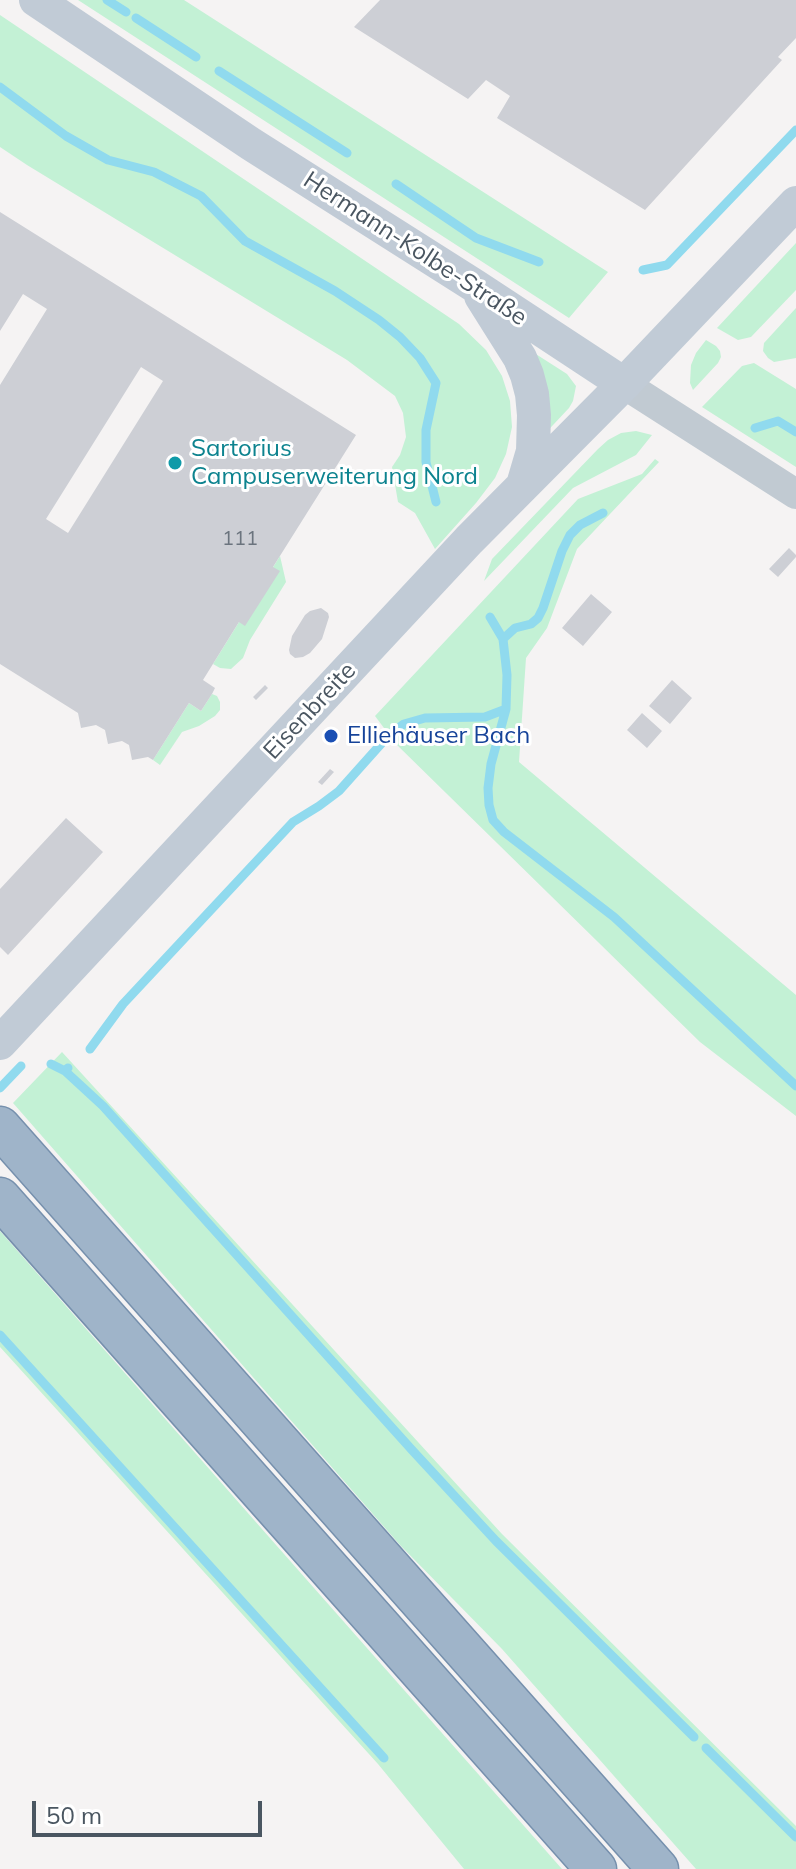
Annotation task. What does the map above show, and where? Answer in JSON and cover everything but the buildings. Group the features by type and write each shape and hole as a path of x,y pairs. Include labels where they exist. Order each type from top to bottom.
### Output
{"highway":[{"path":"0,1127 658,1869"},
{"path":"0,1198 596,1869"}],"main road":[{"name":"Hermann-Kolbe-Straße","path":"36,0 251,144 624,384"},
{"name":"Eisenbreite","path":"0,1043 444,566 624,384 796,203"},
{"path":"475,286 520,358 532,394 533,451 522,485"}],"street":[{"name":"Hermann-Kolbe-Straße","path":"624,384 796,494"}],"green space":[{"path":"78,0 184,0 608,272 569,318"},
{"path":"0,15 459,324 486,350 502,376 510,401 512,427 506,454 495,478 435,549 415,513 398,502 392,467 406,437 403,413 395,396 347,360 0,147"},
{"path":"796,243 796,290 751,337 738,340 717,328"},
{"path":"796,308 796,358 774,362 763,351 764,343"},
{"path":"706,340 716,346 721,357 693,390 690,383 691,365"},
{"path":"517,342 567,374 576,386 569,408 538,441"},
{"path":"754,363 796,389 796,467 702,407 742,366"},
{"path":"636,431 652,435 636,455 573,488 484,581 492,559 598,449 621,433"},
{"path":"655,459 659,462 577,549 547,628 526,658 519,762 796,995 796,1116 700,1042 396,744 375,716 578,499 642,474"},
{"path":"280,556 286,582 250,640 243,658 231,669 213,664"},
{"path":"212,694 220,702 220,710 215,716 182,732 160,765 153,760 189,703 201,711"},
{"path":"62,1052 502,1534 796,1826 796,1869 696,1869 502,1649 400,1545 13,1103"},
{"path":"0,1231 562,1869 464,1869 378,1764 0,1347"}],"waterway":[{"path":"107,0 126,12"},
{"path":"136,18 196,57"},
{"path":"219,71 347,153"},
{"name":"Elliehäuser Bach","path":"0,87 66,136 108,160 154,172 201,196 245,241 335,291 400,337 420,358 436,383 426,430 426,462 436,502"},
{"path":"643,270 667,265 796,130"},
{"path":"396,184 476,238 539,262"},
{"path":"755,428 778,421 796,432"},
{"path":"503,639 515,628 531,624 538,618 570,535 580,525 603,513"},
{"path":"490,617 503,639 507,675 506,709 491,764 488,788 493,820 504,832 614,917 796,1086"},
{"path":"90,1049 123,1004 293,822 339,791 389,735 404,724 425,718 485,717 506,709"},
{"path":"51,1064 65,1071 68,1068"},
{"path":"0,1088 21,1066"},
{"path":"65,1071 103,1106 496,1541 694,1737"},
{"path":"0,1335 384,1758"},
{"path":"706,1748 796,1837"}],"place":[{"name":"Sartorius Campuserweiterung Nord","path":"175,463"},
{"name":"Elliehäuser Bach","path":"331,736"}]}
